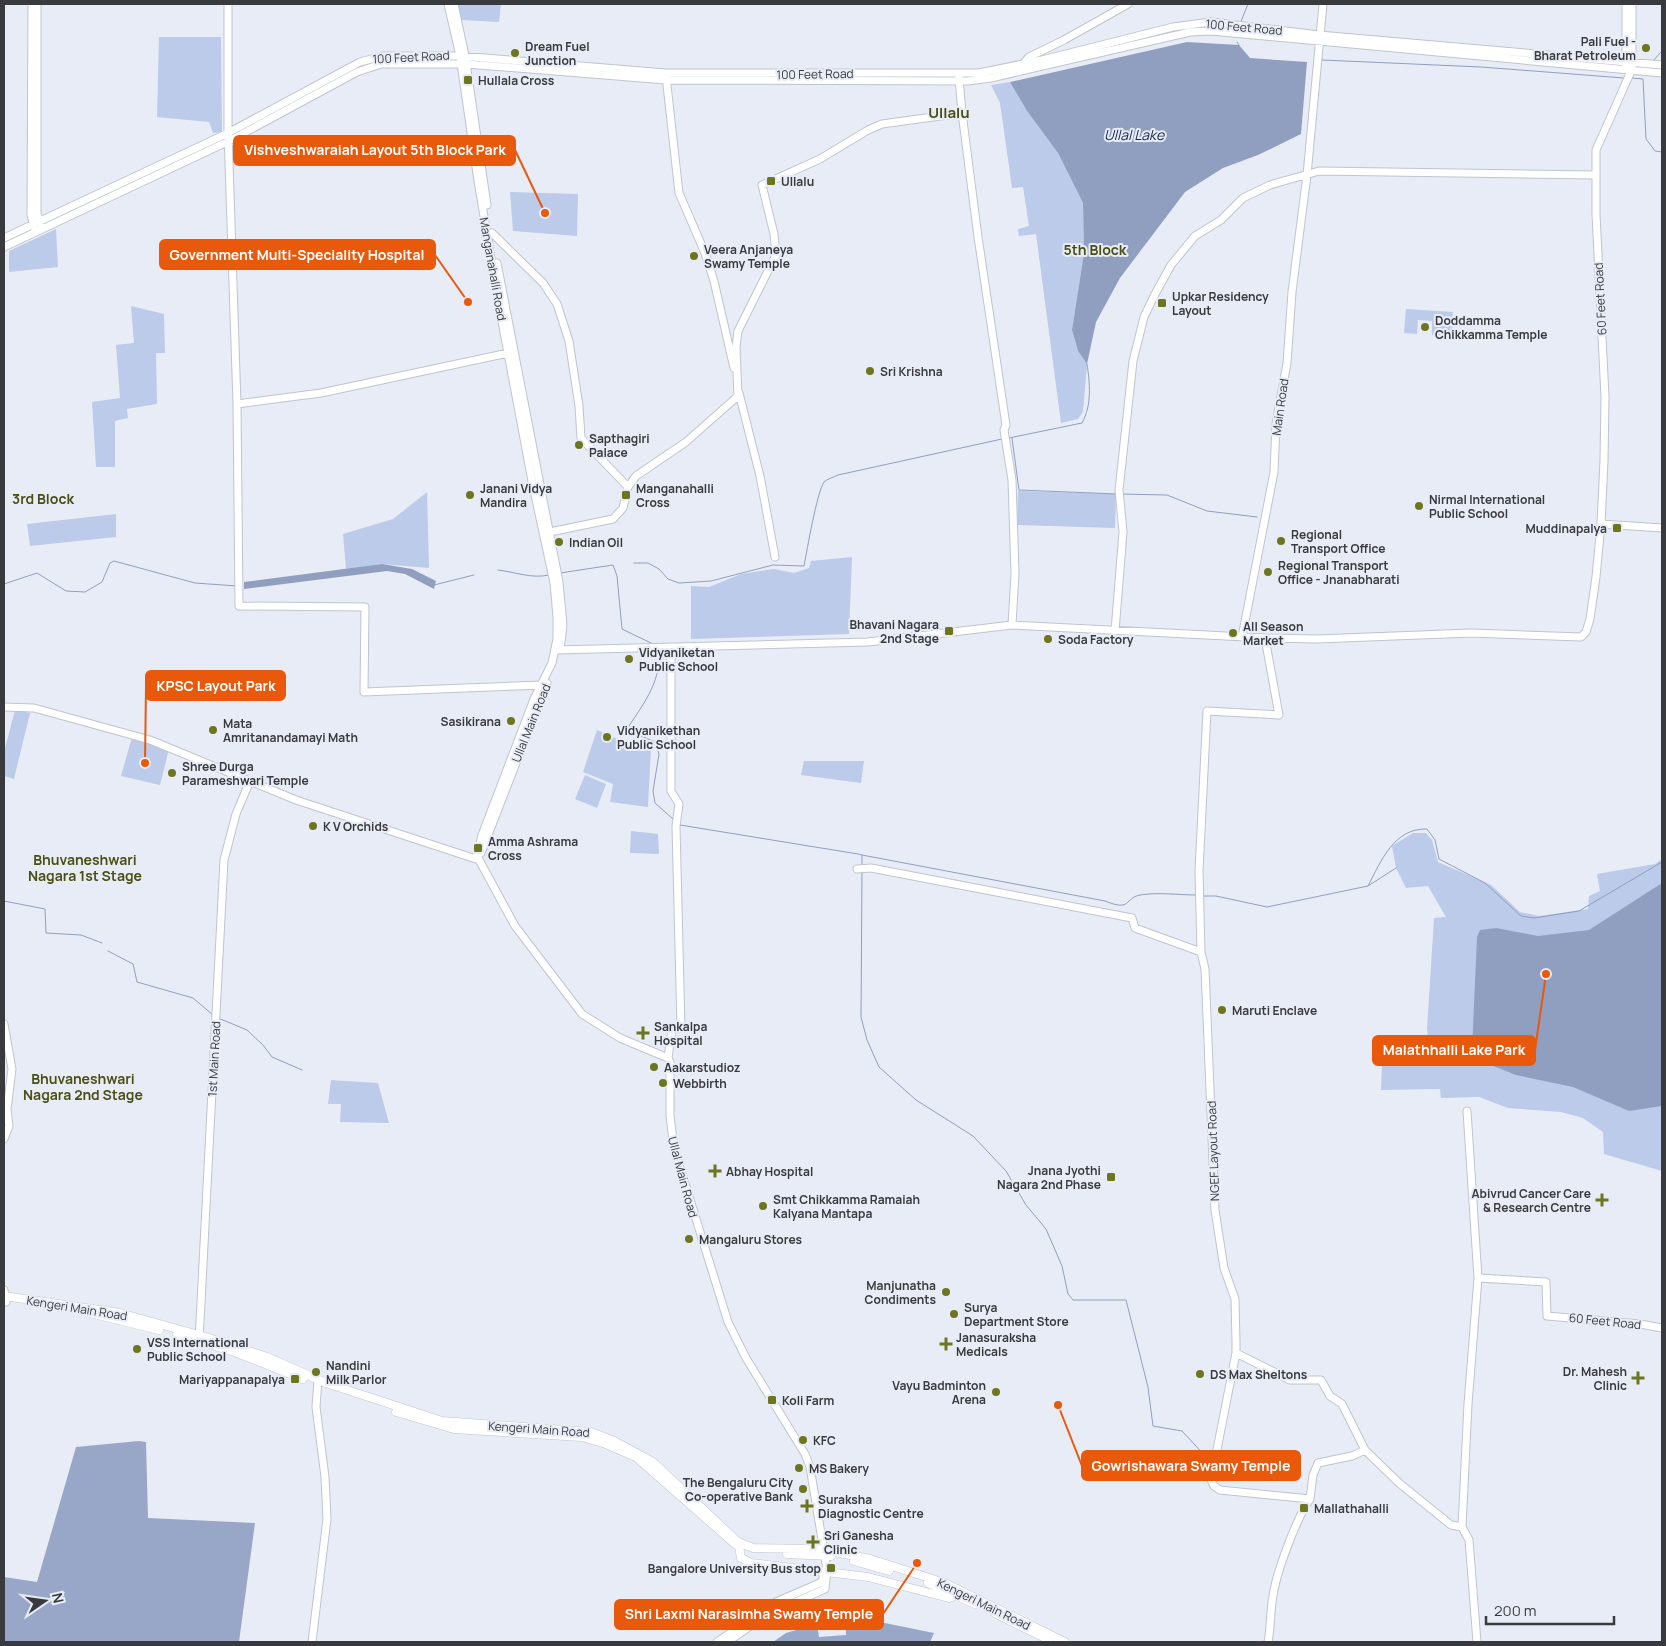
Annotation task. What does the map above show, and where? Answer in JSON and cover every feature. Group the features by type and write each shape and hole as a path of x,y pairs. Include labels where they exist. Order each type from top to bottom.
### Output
{"main road":[{"name":"Kengeri Main Road","path":"4,1297 110,1317 199,1338 441,1426 582,1437 606,1444 636,1457 665,1481 722,1535 750,1552 821,1552 924,1580 1065,1642"},
{"path":"740,1545 741,1558 750,1563 868,1578 945,1598 958,1594"},
{"name":"Kengeri Main Road","path":"958,1594 1053,1642"}],"street":[{"path":"32,4 37,227"},
{"path":"37,4 37,227"},
{"path":"228,4 229,137 237,404 237,578 239,606 365,607 364,692 544,685"},
{"name":"Manganahalli Road","path":"448,4 463,60"},
{"name":"Manganahalli Road","path":"454,4 490,234 511,353 554,571"},
{"path":"1023,66 1029,57 1108,17 1128,4"},
{"name":"Main Road","path":"1242,637 1274,472 1276,424 1287,363 1292,292 1307,175 1323,4"},
{"path":"1626,4 1628,70"},
{"path":"1628,70 1632,4"},
{"name":"100 Feet Road","path":"666,76 979,73 1023,66 1190,32 1240,30 1628,70 1662,65"},
{"name":"100 Feet Road","path":"4,247 37,227 229,137 370,58 463,60 666,76 959,81 992,78 1023,66"},
{"name":"100 Feet Road","path":"1649,67 1662,73"},
{"name":"60 Feet Road","path":"1265,638 1317,639 1472,632 1582,636 1582,630 1591,606 1601,524 1605,397 1595,175 1596,150 1628,70"},
{"path":"959,72 962,113 978,237 1006,425 1004,430 1012,480 1015,573 1012,625"},
{"path":"666,76 679,193 705,253 714,281 760,476 775,557"},
{"path":"546,533 613,519 623,508 628,487 636,476 672,453 712,418 731,405 739,392 736,347 738,331 776,255 774,234 762,185 820,159 868,130 882,124 962,113"},
{"path":"1115,631 1123,532 1118,490 1133,361 1144,318 1171,265 1195,236 1221,220 1243,198 1270,185 1319,171 1595,175"},
{"name":"100 Feet Road","path":"4,238 37,227"},
{"path":"490,234 543,284 557,304 569,341 579,406 579,431 581,438 628,487"},
{"path":"237,404 321,393 511,353"},
{"path":"1601,524 1662,528"},
{"name":"Ullal Main Road","path":"479,860 478,848 558,650 557,582 554,571"},
{"path":"558,650 868,642 1012,625 1265,638"},
{"name":"NGEF Layout Road","path":"1265,638 1279,715 1207,711 1200,895 1201,952 1205,969 1216,1219 1224,1268 1235,1299 1236,1353 1211,1480 1214,1486 1220,1490 1310,1499"},
{"name":"Ullal Main Road","path":"671,647 671,791 679,804 676,826 681,1028 672,1029 668,1058 670,1066 670,1116 674,1148 728,1322 746,1358 802,1450 821,1552"},
{"path":"4,707 34,708 150,740 296,800 479,860 515,926 582,1014 620,1038 668,1058"},
{"name":"1st Main Road","path":"199,1338 224,860 236,814 250,781"},
{"path":"861,869 1132,918 1135,928 1201,952"},
{"path":"4,1024 12,1069 7,1109 9,1126 4,1139"},
{"path":"1467,1110 1478,1278 1468,1404 1462,1527 1469,1540 1477,1642"},
{"name":"60 Feet Road","path":"1478,1278 1546,1282 1547,1316 1640,1324 1662,1328"},
{"path":"1236,1353 1290,1380 1322,1380 1330,1396 1342,1404 1365,1450 1399,1483 1450,1525 1462,1527"},
{"path":"312,1642 327,1519 316,1407 318,1382"},
{"path":"1268,1642 1273,1595 1282,1560 1304,1508 1310,1499 1313,1475 1318,1463 1332,1461 1365,1450"},
{"path":"719,1642 765,1609 802,1594 825,1589 825,1572 821,1552"},
{"path":"728,1642 768,1614 802,1594"}],"shaded area":[{"path":"458,4 501,4 499,22 461,20"},
{"path":"159,37 221,37 222,132 213,133 209,122 157,117"},
{"path":"1010,82 1027,111 1058,153 1083,203 1084,253 1072,330 1078,351 1087,364 1083,412 1078,419 1061,423 1036,234 1019,236 1018,229 1029,226 1023,187 1012,188 1000,103 991,85"},
{"path":"510,192 578,194 577,236 513,231"},
{"path":"56,229 58,267 9,272 9,251"},
{"path":"131,306 164,314 165,353 156,353 157,404 127,409 128,418 115,421 115,467 96,467 92,402 120,398 116,345 134,343"},
{"path":"1406,309 1453,312 1451,337 1432,335 1432,321 1418,320 1417,334 1404,333"},
{"path":"1018,491 1116,494 1115,528 1017,525"},
{"path":"427,492 429,568 382,564 346,569 343,534 393,519"},
{"path":"116,514 116,537 30,546 27,524"},
{"path":"852,557 849,634 691,639 691,586 709,587 741,574 774,569 794,573 809,568 811,561"},
{"path":"15,710 30,713 14,779 4,776 4,752"},
{"path":"597,730 622,741 651,748 648,807 610,802 613,784 583,772"},
{"path":"132,737 169,749 160,785 121,776"},
{"path":"804,761 864,761 861,783 801,775"},
{"path":"585,775 606,784 597,808 575,799"},
{"path":"631,831 658,834 659,854 630,853"},
{"path":"1413,833 1426,833 1432,840 1438,862 1491,885 1520,912 1539,916 1588,909 1589,896 1600,891 1597,874 1655,864 1662,859 1662,1171 1604,1154 1603,1132 1583,1118 1561,1112 1508,1108 1479,1097 1441,1098 1440,1089 1381,1090 1382,1066 1430,1052 1427,1029 1434,918 1446,917 1428,886 1406,888 1396,868 1392,846"},
{"path":"331,1080 378,1083 389,1123 340,1122 341,1104 328,1104"},
{"path":"146,1442 148,1518 255,1523 239,1642 4,1642 4,1577 37,1582 76,1447"},
{"path":"845,1615 934,1633 930,1642 773,1642 786,1633 817,1624 819,1637 846,1635"}],"water":[{"name":"Ullal Lake","path":"1187,42 1239,45 1250,58 1307,62 1301,134 1258,155 1223,168 1185,192 1120,278 1096,322 1087,364 1078,351 1072,330 1084,253 1083,203 1058,153 1027,111 1010,82"},
{"path":"382,564 412,569 436,581 434,589 405,574 387,571 244,589 244,582"},
{"path":"1662,883 1662,1106 1629,1111 1573,1087 1516,1075 1476,1059 1472,1050 1477,937 1480,930 1496,928 1538,936 1589,930"}],"waterway":[{"path":"1240,24 1248,4"},
{"path":"1653,61 1662,51"},
{"path":"1322,60 1481,67 1624,78"},
{"path":"1631,78 1643,79 1646,139 1655,151 1662,152"},
{"path":"1009,438 1082,423 1089,402 1087,364"},
{"path":"1012,438 1019,490 1117,494"},
{"path":"634,563 648,563 659,569 668,579 679,583 711,581 773,565 804,566 815,509 825,481 838,475 1002,439"},
{"path":"1121,494 1167,495 1207,511 1257,517"},
{"path":"4,584 37,573 66,591 85,592 102,582 110,563 114,561 195,583 237,586"},
{"path":"560,573 613,565 617,576 622,629 653,644"},
{"path":"498,570 530,576 549,575"},
{"path":"434,585 474,575"},
{"path":"656,650 658,670 655,680 646,700 629,726 632,732 655,742 659,754 653,791 655,803 673,819"},
{"path":"680,825 858,854 862,855 862,867"},
{"path":"1368,886 1378,866 1397,840 1416,830 1427,829 1435,840 1439,859 1485,883 1521,916 1534,918 1579,911 1662,862"},
{"path":"862,855 1120,905 1124,905 1135,897 1147,894 1196,895"},
{"path":"1203,896 1216,896 1267,907 1368,886 1396,868"},
{"path":"862,871 861,1017 867,1040 879,1067 916,1100 973,1136 1006,1171 1026,1205 1046,1229 1062,1266 1068,1294 1073,1300 1126,1300 1148,1387 1153,1426 1182,1431 1207,1458"},
{"path":"4,901 45,909 46,933 81,935 102,943"},
{"path":"108,951 133,964 137,982 193,998 213,1015"},
{"path":"218,1018 247,1030 263,1045 272,1057 302,1070"}],"place":[{"name":"Pali Fuel - Bharat Petroleum","path":"1646,48"},
{"name":"Dream Fuel Junction","path":"515,53"},
{"name":"Hullala Cross","path":"468,80"},
{"name":"Ullalu","path":"771,181"},
{"name":"Vishveshwaraiah Layout 5th Block Park","path":"545,213"},
{"name":"Veera Anjaneya Swamy Temple","path":"694,256"},
{"name":"Government Multi-Speciality Hospital","path":"468,302"},
{"name":"Upkar Residency Layout","path":"1162,303"},
{"name":"Doddamma Chikkamma Temple","path":"1425,327"},
{"name":"Sri Krishna","path":"870,371"},
{"name":"Sapthagiri Palace","path":"579,445"},
{"name":"Janani Vidya Mandira","path":"470,495"},
{"name":"Manganahalli Cross","path":"626,495"},
{"name":"Nirmal International Public School","path":"1419,506"},
{"name":"Muddinapalya","path":"1617,528"},
{"name":"Regional Transport Office","path":"1281,541"},
{"name":"Indian Oil","path":"559,542"},
{"name":"Regional Transport Office - Jnanabharati","path":"1268,572"},
{"name":"Bhavani Nagara 2nd Stage","path":"949,631"},
{"name":"All Season Market","path":"1233,633"},
{"name":"Soda Factory","path":"1048,639"},
{"name":"Vidyaniketan Public School","path":"629,659"},
{"name":"Sasikirana","path":"511,721"},
{"name":"Mata Amritanandamayi Math","path":"213,730"},
{"name":"Vidyanikethan Public School","path":"607,737"},
{"name":"KPSC Layout Park","path":"145,763"},
{"name":"Shree Durga Parameshwari Temple","path":"172,773"},
{"name":"K V Orchids","path":"313,826"},
{"name":"Amma Ashrama Cross","path":"478,848"},
{"name":"Malathhalli Lake Park","path":"1546,974"},
{"name":"Maruti Enclave","path":"1222,1010"},
{"name":"Sankalpa Hospital","path":"643,1033"},
{"name":"Aakarstudioz","path":"654,1067"},
{"name":"Webbirth","path":"663,1083"},
{"name":"Abhay Hospital","path":"715,1171"},
{"name":"Jnana Jyothi Nagara 2nd Phase","path":"1111,1177"},
{"name":"Abivrud Cancer Care & Research Centre","path":"1602,1200"},
{"name":"Smt Chikkamma Ramaiah Kalyana Mantapa","path":"763,1206"},
{"name":"Mangaluru Stores","path":"689,1239"},
{"name":"Manjunatha Condiments","path":"946,1292"},
{"name":"Surya Department Store","path":"954,1314"},
{"name":"Janasuraksha Medicals","path":"946,1344"},
{"name":"VSS International Public School","path":"137,1349"},
{"name":"Nandini Milk Parlor","path":"316,1372"},
{"name":"DS Max Sheltons","path":"1200,1374"},
{"name":"Dr. Mahesh Clinic","path":"1638,1378"},
{"name":"Mariyappanapalya","path":"295,1379"},
{"name":"Vayu Badminton Arena","path":"996,1392"},
{"name":"Koli Farm","path":"772,1400"},
{"name":"Gowrishawara Swamy Temple","path":"1058,1405"},
{"name":"KFC","path":"803,1440"},
{"name":"MS Bakery","path":"799,1468"},
{"name":"The Bengaluru City Co-operative Bank","path":"803,1489"},
{"name":"Suraksha Diagnostic Centre","path":"807,1506"},
{"name":"Mallathahalli","path":"1304,1508"},
{"name":"Sri Ganesha Clinic","path":"813,1542"},
{"name":"Shri Laxmi Narasimha Swamy Temple","path":"917,1563"},
{"name":"Bangalore University Bus stop","path":"831,1568"}],"district":[{"name":"Ullalu","path":"949,112"},
{"name":"5th Block","path":"1095,249"},
{"name":"3rd Block","path":"43,498"},
{"name":"Bhuvaneshwari Nagara 1st Stage","path":"85,868"},
{"name":"Bhuvaneshwari Nagara 2nd Stage","path":"83,1086"}]}
